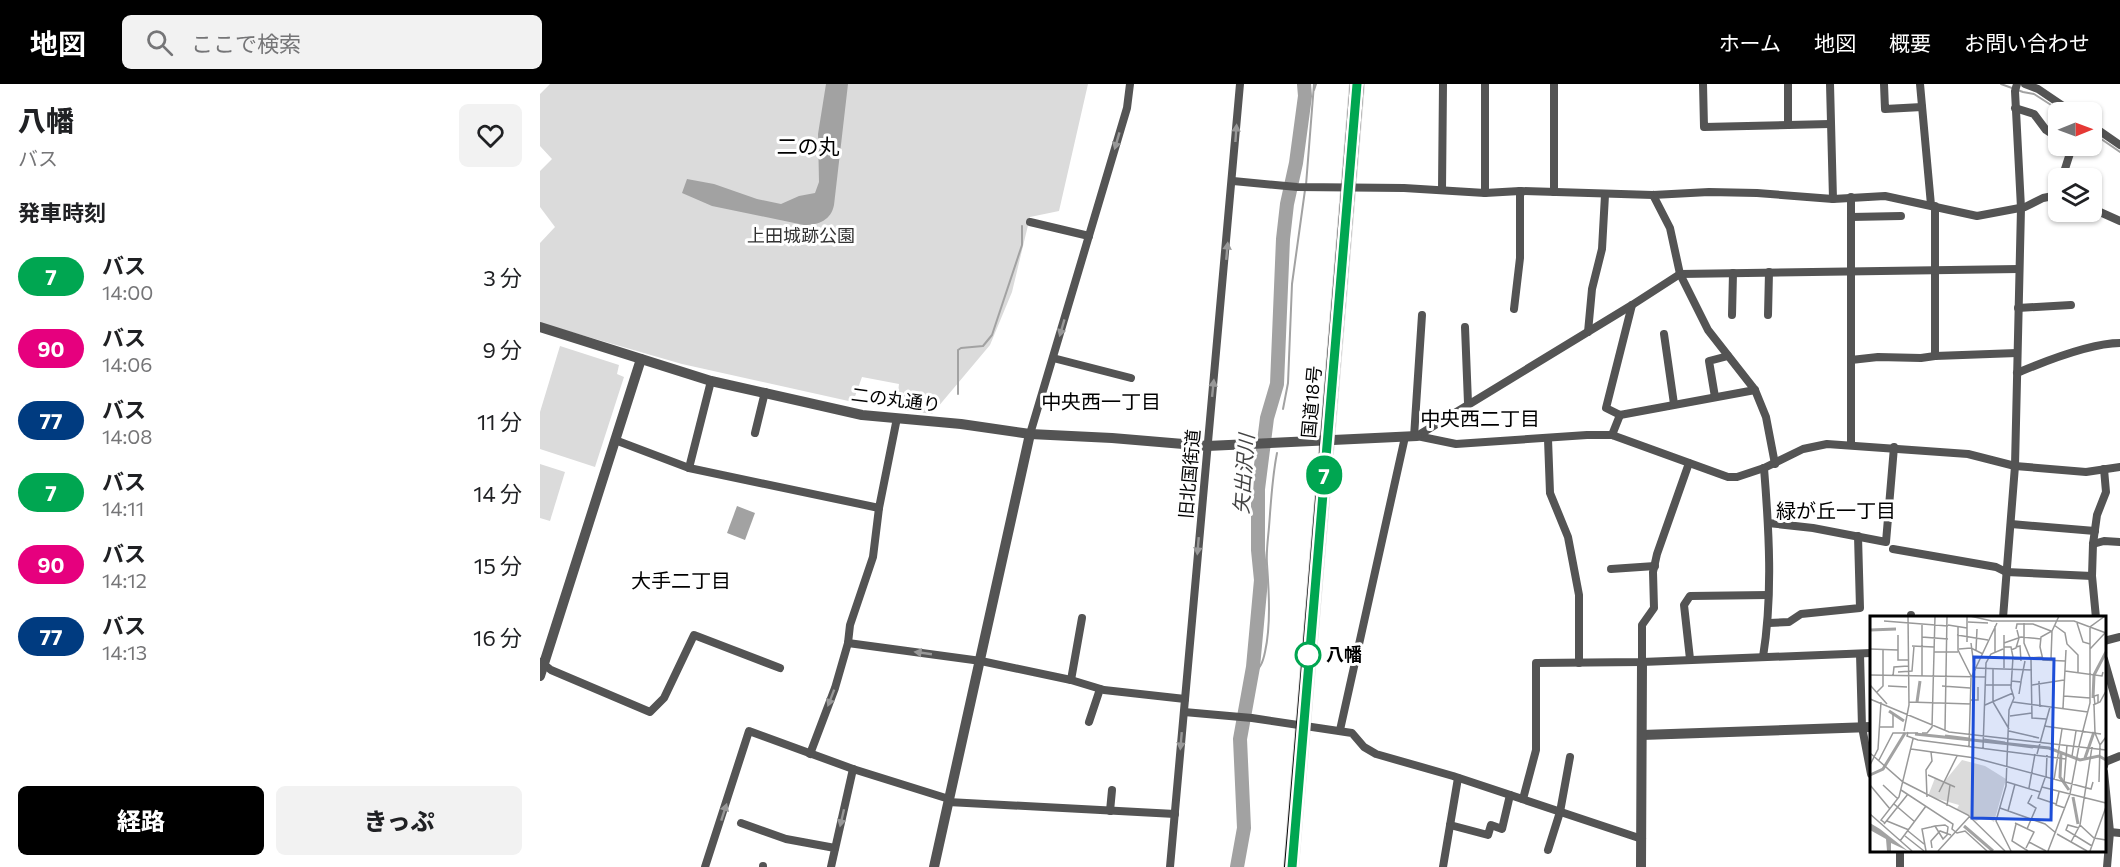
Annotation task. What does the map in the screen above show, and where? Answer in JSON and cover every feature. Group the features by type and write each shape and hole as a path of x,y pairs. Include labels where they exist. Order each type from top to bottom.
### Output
{"highway":[{"name":"国道18号","path":"1292,867 1357,84"}],"street":[{"path":"934,867 1030,434 1126,108 1130,84"},
{"name":"旧北国街道","path":"1170,867 1240,84"},
{"path":"1442,190 1443,84"},
{"path":"1485,84 1485,193"},
{"path":"1554,84 1554,192"},
{"path":"1703,84 1704,127 1830,124"},
{"path":"1788,84 1788,125"},
{"path":"1830,84 1833,199"},
{"path":"1884,84 1885,108 1922,107"},
{"path":"1920,84 1933,205 1935,356"},
{"path":"2003,616 2015,466 2018,353 2020,208 2014,91 2017,84"},
{"path":"2025,84 2038,89 2058,102"},
{"path":"2015,108 2034,114 2048,131"},
{"path":"2102,133 2120,145"},
{"path":"1233,181 1298,187 1404,188 1485,193 1520,190 1571,191 1605,195 1718,192 1833,199 1885,196 1977,216 2020,208 2048,197"},
{"path":"1514,309 1520,258 1520,190"},
{"path":"1588,332 1592,289 1602,249 1605,195"},
{"path":"1653,195 1670,228 1680,274 1708,330 1755,390 1766,417 1775,464"},
{"path":"1851,197 1851,445"},
{"path":"2102,213 2120,221"},
{"path":"1851,217 1901,216"},
{"path":"1030,222 1089,236"},
{"path":"1412,437 1680,274 2019,269"},
{"path":"1768,315 1769,272"},
{"path":"1732,315 1733,273"},
{"path":"1632,305 1606,408 1620,415 1755,390"},
{"path":"2018,308 2071,305"},
{"path":"1340,730 1412,437 1422,315"},
{"name":"二の丸通り","path":"540,327 711,381 862,415 969,425 1030,434 1207,446 1327,441"},
{"path":"1465,327 1468,403"},
{"path":"1664,334 1674,404"},
{"path":"2017,373 2076,352 2108,343 2120,343"},
{"path":"1851,360 1878,357 1921,358 2018,353"},
{"path":"1716,397 1709,361 1728,356"},
{"path":"1053,358 1131,378"},
{"path":"540,676 542,662 641,359"},
{"path":"689,468 711,381"},
{"path":"755,433 765,392"},
{"path":"1612,435 1620,415"},
{"path":"810,754 835,688 848,642 850,625 873,557 879,508 897,418"},
{"path":"1327,441 1412,437 1456,444 1612,435 1728,477 1737,477 1775,464 1803,449 1827,444 1968,453 2015,466 2086,472 2120,467"},
{"path":"1548,439 1550,493 1568,537 1579,595 1579,663"},
{"path":"615,440 689,468 879,508"},
{"path":"1768,523 1813,528 1886,542 1894,447"},
{"path":"1641,867 1642,625 1654,608 1655,566 1689,464"},
{"path":"1763,657 1768,623 1768,523 1764,468"},
{"path":"2096,616 2092,576 2093,544 2097,515 2106,492 2104,469"},
{"path":"2011,524 2095,531"},
{"path":"1768,623 1789,622 1801,614 1860,608 1858,536"},
{"path":"2093,544 2104,541 2120,542"},
{"path":"1893,549 1996,567 2006,572 2092,576"},
{"path":"1611,569 1655,566"},
{"path":"1690,659 1684,605 1690,596 1768,595"},
{"path":"1071,680 1082,618"},
{"path":"542,662 551,670 650,712 664,698 694,635 780,668"},
{"path":"2105,641 2120,637"},
{"path":"848,642 981,661 1071,680 1100,689 1185,699"},
{"path":"1523,799 1536,750 1536,663 1642,662 1870,653"},
{"path":"1860,654 1870,765"},
{"path":"2105,666 2120,715"},
{"path":"1089,722 1100,689"},
{"path":"1184,712 1252,718 1352,733 1364,747 1376,754 1458,778 1642,839"},
{"path":"1642,735 1866,727"},
{"path":"705,867 749,732 949,801 1174,814"},
{"path":"2105,762 2120,756"},
{"path":"1548,850 1560,812 1570,757"},
{"path":"831,867 854,769"},
{"path":"1443,867 1458,778"},
{"path":"2105,789 2110,832 2107,867"},
{"path":"1110,812 1112,790"},
{"path":"1450,825 1488,835 1491,825 1503,828 1510,795"},
{"path":"741,823 786,838 836,848"},
{"path":"2110,832 2120,833"}],"green space":[{"name":"上田城跡公園","path":"550,84 1088,84 1059,211 1030,217 1012,292 990,345 932,414 896,409 899,384 862,377 853,402 682,364 540,323 540,243 555,227 540,207 540,171 552,159 540,146 540,94"},
{"path":"560,346 619,365 617,374 624,377 595,467 540,449 540,412"},
{"path":"540,464 565,472 550,521 540,518"}],"shaded area":[{"path":"826,84 848,84 834,205 827,218 819,223 804,225 712,206 682,193 687,179 714,184 757,199 781,204 799,196 815,193 819,182 818,134"},
{"path":"737,506 755,513 745,540 727,533"}],"waterway":[{"name":"矢出沢川","path":"1237,867 1244,828 1240,739 1253,667 1261,580 1258,550 1258,489 1267,418 1277,384 1283,239 1287,204 1296,163 1305,96 1304,84"},
{"path":"1306,185 1314,84"},
{"path":"1314,90 1316,84"},
{"path":"2001,84 2034,94 2048,103"},
{"path":"2102,140 2120,152"},
{"path":"1283,409 1288,383 1292,284 1305,190"},
{"path":"958,394 958,350 983,346 992,335 1022,245 1022,226"},
{"path":"1251,675 1257,671 1262,662 1267,642 1269,608 1267,550 1277,453"}],"bus line":[{"name":"7","path":"1292,867 1357,84"}],"place":[{"name":"八幡","path":"1308,655"}],"district":[{"name":"二の丸","path":"808,147"},
{"name":"中央西一丁目","path":"1101,402"},
{"name":"中央西二丁目","path":"1480,419"},
{"name":"緑が丘一丁目","path":"1836,511"},
{"name":"大手二丁目","path":"681,581"}]}
